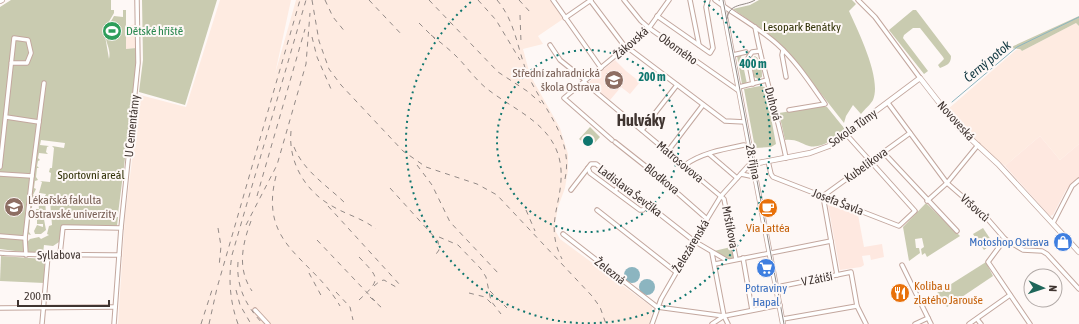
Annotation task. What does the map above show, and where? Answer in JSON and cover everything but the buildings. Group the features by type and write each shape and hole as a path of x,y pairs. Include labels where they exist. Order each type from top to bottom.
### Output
{"street":[{"name":"U Cementárny","path":"114,324 121,228 138,63 137,0"},
{"path":"553,0 601,68"},
{"path":"565,18 590,0 623,44 725,122 745,122"},
{"name":"Oborného","path":"624,0 641,21 649,28 739,89"},
{"name":"Žákovská","path":"564,98 649,28 669,0"},
{"path":"690,0 699,45"},
{"name":"Žákovská","path":"657,16 710,53 713,48 706,7 708,0"},
{"path":"714,0 755,27 783,50 825,104 789,110"},
{"name":"28. října","path":"722,0 783,322"},
{"name":"Novoveská","path":"858,0 876,18 958,128 998,164 1079,252"},
{"name":"Duhová","path":"755,27 767,80 771,89 786,158"},
{"path":"0,167 6,117 11,63 14,38 28,40 32,54 27,63 11,63"},
{"name":"Matrosovova","path":"550,45 560,60 722,196"},
{"path":"783,50 782,55 786,77"},
{"path":"753,84 748,58 752,52 760,51"},
{"path":"733,55 746,52"},
{"name":"Sokola Tůmy","path":"753,164 786,158 821,149 846,134 920,78"},
{"path":"739,89 767,80"},
{"path":"26,255 25,238 44,83"},
{"path":"642,130 677,85"},
{"name":"Blodkova","path":"564,98 707,219"},
{"name":"Vršovců","path":"888,103 946,183 985,216 1005,239 1023,250 1042,251 1047,254 1079,289"},
{"path":"668,151 703,105"},
{"path":"6,117 39,122"},
{"name":"Kubelíkova","path":"823,196 910,133"},
{"path":"846,134 870,162"},
{"path":"685,166 692,160 744,145"},
{"path":"927,201 946,183 978,145"},
{"path":"883,152 927,201 957,231"},
{"path":"709,154 737,178"},
{"name":"Josefa Šavla","path":"768,161 771,174 774,177 899,226 915,211 870,162"},
{"name":"Ladislava Ševčíka","path":"571,190 591,164 596,164 648,203 694,241 712,253 728,261"},
{"name":"Železárenská","path":"652,324 657,308 707,219 722,196 737,178 748,166 753,164"},
{"path":"588,168 590,173 641,211 648,203"},
{"path":"0,174 32,176"},
{"path":"741,174 756,177"},
{"path":"1053,223 1072,186 1079,180"},
{"path":"615,191 621,183"},
{"name":"Mrštíkova","path":"722,196 725,201 736,259"},
{"path":"823,196 837,274"},
{"path":"597,210 676,272"},
{"path":"60,254 63,227 121,228"},
{"name":"Železná","path":"563,234 657,308"},
{"path":"0,236 25,238"},
{"path":"1005,239 988,262 1030,324"},
{"path":"714,264 831,241"},
{"name":"Syllabova","path":"0,253 26,255 119,255"},
{"path":"712,253 724,316 728,324"},
{"path":"42,324 48,255"},
{"path":"742,258 752,310"},
{"path":"902,265 931,324"},
{"name":"V Zátiší","path":"782,286 852,272 858,306"},
{"path":"969,324 1010,295"},
{"path":"657,308 724,316 780,305"},
{"path":"783,322 858,306 866,324"},
{"path":"0,308 115,307"},
{"path":"255,310 268,324"},
{"path":"712,324 724,316"},
{"path":"916,324 928,318"},
{"path":"977,319 980,324"}],"shaded area":[{"path":"220,0 291,0 275,74 296,0 551,0 563,19 538,36 543,44 523,49 530,75 560,128 568,154 568,170 565,188 558,207 555,224 556,232 560,239 652,307 649,324 118,324 125,217 140,95 186,107"},
{"path":"1076,23 1079,26 1079,144 1060,160 1040,136 1005,166 979,144 948,109 1016,50 1020,49 1022,51"},
{"path":"137,24 136,48 126,49 125,26"},
{"name":"Střední zahradnická škola Ostrava","path":"615,60 640,82 630,94 621,87 610,100 589,82"},
{"path":"1040,136 1060,160 1079,144 1079,177 1066,190 1053,215 1050,216 1005,166"},
{"path":"828,205 858,215 864,247 882,244 884,257 871,260 870,255 862,256 864,265 861,267 840,270"}],"green space":[{"name":"Sportovní areál","path":"11,0 111,0 111,10 114,10 114,13 104,30 109,59 109,51 106,41 107,30 114,16 123,17 123,10 126,10 126,49 136,48 137,63 118,214 100,214 100,216 118,217 117,226 62,225 59,242 53,246 44,245 43,253 28,252 27,242 30,239 39,237 41,239 49,235 47,234 49,226 52,225 50,201 48,201 45,196 46,194 39,193 42,182 40,181 50,182 51,173 49,172 50,168 52,168 54,148 52,146 64,148 65,143 41,140 40,145 49,146 47,147 46,152 48,154 39,153 38,158 40,160 38,161 37,166 39,168 37,168 36,177 38,180 35,181 34,188 36,189 33,195 35,196 35,199 33,199 31,216 33,217 30,217 29,232 31,235 23,233 23,252 0,249 0,7"},
{"path":"142,0 217,0 185,105 139,92 143,60"},
{"name":"Lesopark Benátky","path":"759,0 852,0 856,4 849,11 868,55 872,68 875,91 873,100 861,114 853,105 846,116 844,123 789,53 766,32 733,9 750,5"},
{"path":"913,10 916,10 951,56 948,64 940,68 938,65 944,59 943,57 920,28 913,28 904,35 903,38 928,71 924,74 889,30"},
{"path":"1079,16 1079,26 1076,23 1022,51 1020,49 1009,48"},
{"path":"741,55 747,84 742,84 737,56"},
{"path":"755,56 760,62 761,69 762,77 758,79 754,77 751,59"},
{"path":"760,86 765,87 776,144 771,147 755,148 744,89"},
{"path":"823,106 827,107 844,128 844,131 828,142 814,147 795,141 785,140 779,113"},
{"path":"590,127 600,137 590,148 579,139"},
{"path":"38,197 43,197 45,200 46,213 43,214 46,230 41,234 35,234 34,231 37,225 43,227 43,224 37,224 37,220 35,220 36,209 39,209"},
{"path":"926,203 960,236 927,257 925,253 922,255 921,249 924,247 922,238 915,239 916,248 919,248 920,253 909,261 903,227"},
{"path":"983,228 993,243 984,250 973,234"},
{"path":"731,247 734,258 728,259 714,251"},
{"path":"1,256 45,259 44,283 0,281"},
{"path":"986,262 993,276 947,307 937,293"}],"water":[{"path":"632,267 639,272 640,275 635,282 632,283 625,278 624,275 629,268"},
{"path":"647,279 653,281 655,287 653,293 647,295 641,293 639,287 641,281"}],"waterway":[{"name":"Černý potok","path":"952,102 1017,47 1079,17"}],"tram line":[{"path":"723,0 784,324"},
{"path":"727,19 728,14 734,7 755,0"}],"railway":[{"path":"209,324 217,288 300,0"},
{"path":"238,324 230,290 232,255 306,0"},
{"path":"312,0 319,41 329,69 341,85 403,151 426,167 477,184 497,195 592,296 600,307 606,324"},
{"path":"325,0 333,17 346,33"},
{"path":"369,0 403,36"},
{"path":"429,0 498,72 527,91 541,103"},
{"path":"478,0 496,20 520,60"},
{"path":"497,0 512,25 527,73 533,86 561,136 567,164 565,179"},
{"path":"519,0 531,13"},
{"path":"246,225 277,165 306,64 310,13"},
{"path":"520,15 521,42"},
{"path":"419,23 435,39"},
{"path":"257,196 305,29"},
{"path":"431,35 454,54 486,88 534,121 552,142 558,155 561,170 561,182 554,224 557,247 562,259"},
{"path":"312,37 317,57 331,89"},
{"path":"291,131 292,154 300,174 306,184 322,200 376,229"},
{"path":"294,147 298,156 310,171 346,204"},
{"path":"417,165 432,185 450,222 499,274"},
{"path":"276,176 272,200 274,219 281,235 291,249 328,289 340,306"},
{"path":"390,188 438,241 439,250 434,257"},
{"path":"328,206 400,285"},
{"path":"526,210 535,231"},
{"path":"251,221 245,239 242,257 244,274 252,291"},
{"path":"218,228 221,246 219,267"},
{"path":"439,237 458,245 481,269 486,277 491,301 501,314"},
{"path":"317,240 375,301"},
{"path":"359,257 371,270 375,278 372,287 359,300"},
{"path":"238,262 239,280 243,296 263,324"},
{"path":"309,273 323,299"},
{"path":"374,286 380,281 384,280 396,287"},
{"path":"201,324 212,290"},
{"path":"236,290 240,305 251,324"},
{"path":"490,291 507,308"},
{"path":"336,292 350,307 353,320"},
{"path":"469,293 485,297 492,304"},
{"path":"370,297 382,308"}],"place":[{"name":"Dětské hřiště","path":"112,31"},
{"name":"Střední zahradnická škola Ostrava","path":"614,80"},
{"name":"Lékařská fakulta Ostravské univerzity","path":"14,207"},
{"name":"Via Lattéa","path":"768,208"},
{"name":"Motoshop Ostrava","path":"1063,242"},
{"name":"Potraviny Hapal","path":"766,268"},
{"name":"Koliba u zlatého Jarouše","path":"900,293"}],"district":[{"name":"Hulváky","path":"641,120"}]}
